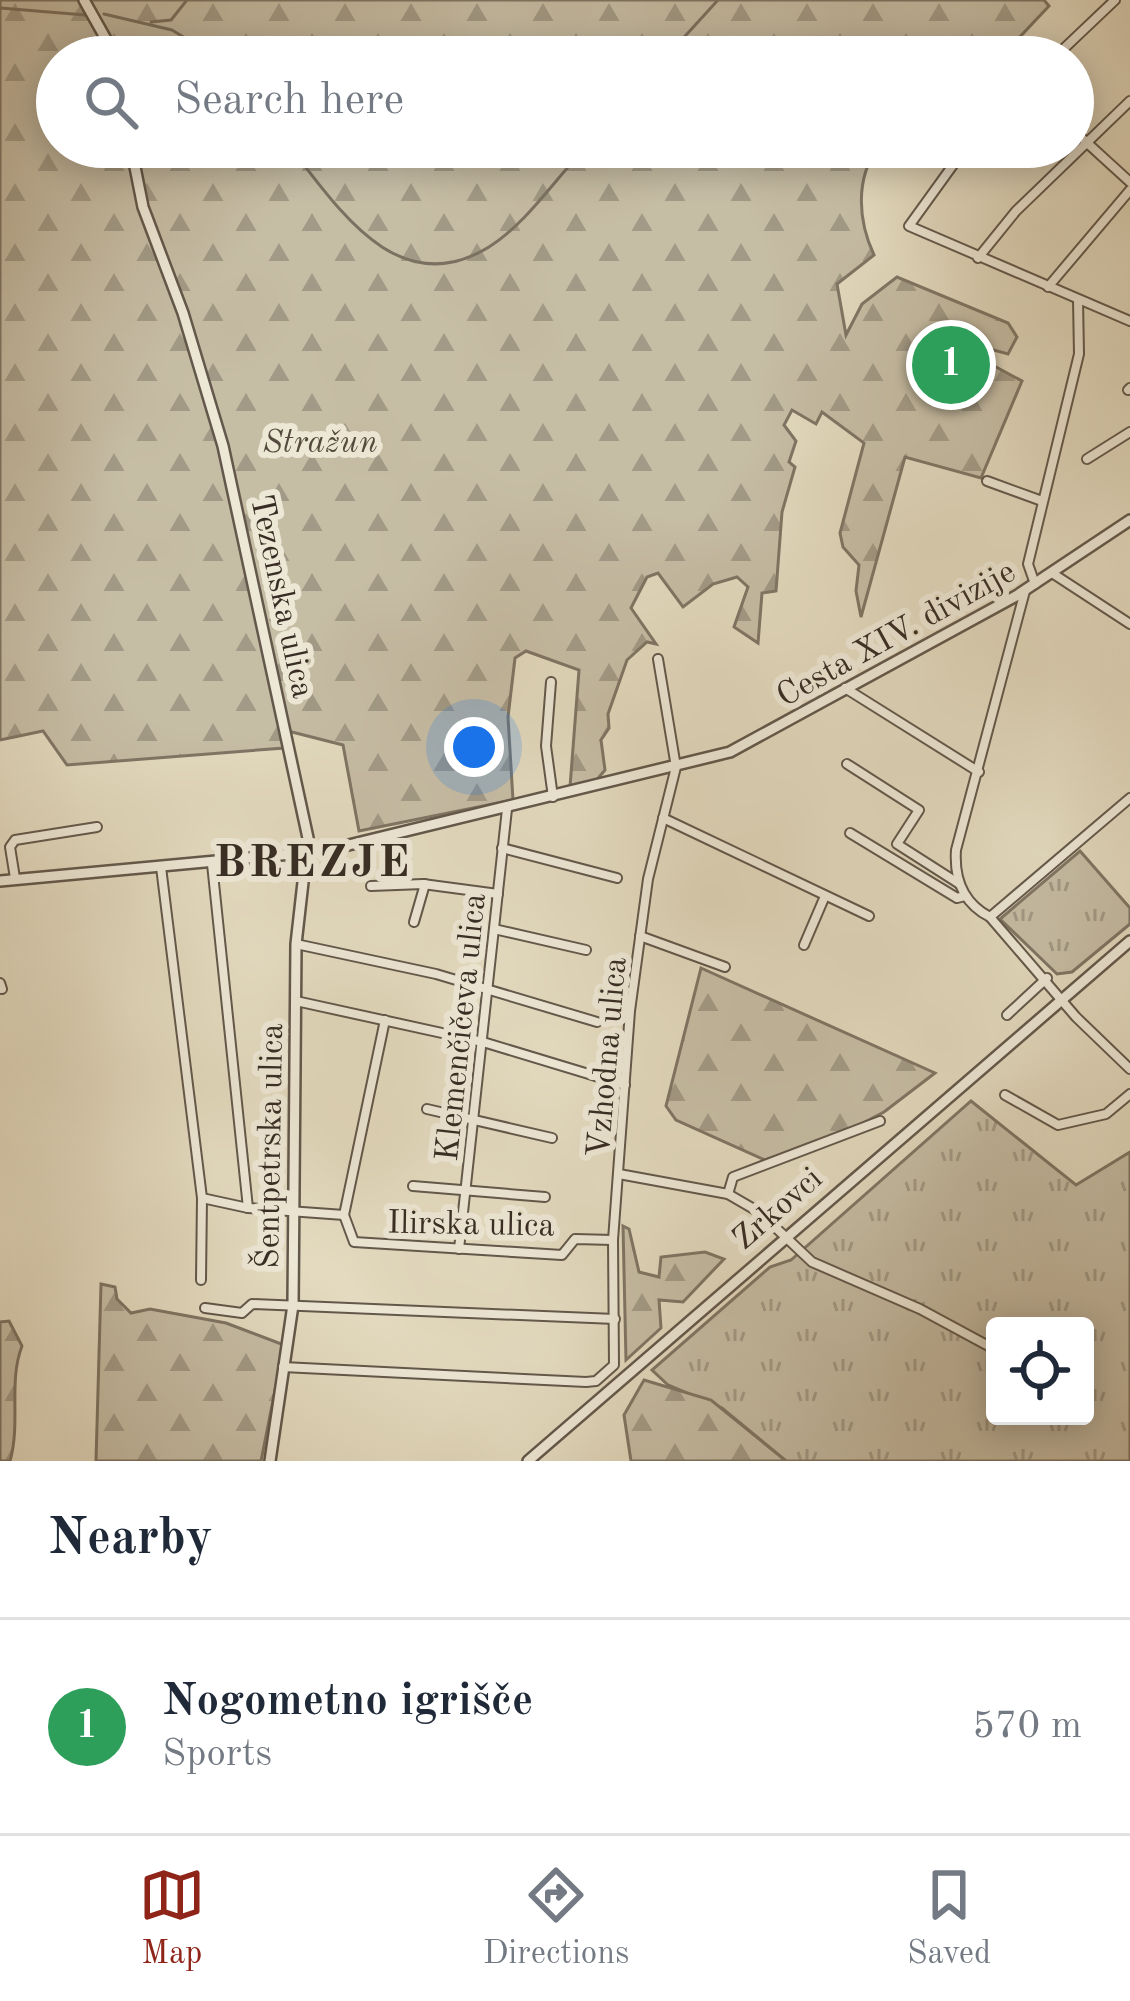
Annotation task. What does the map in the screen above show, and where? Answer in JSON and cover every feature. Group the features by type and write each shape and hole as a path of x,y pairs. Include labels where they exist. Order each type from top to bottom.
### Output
{"street":[{"path":"85,0 105,36"},
{"path":"1077,36 1115,0"},
{"path":"1094,135 1130,101"},
{"path":"1048,287 1130,186 1094,150"},
{"name":"Tezenska ulica","path":"135,168 143,207 184,313 224,446 292,758 306,854"},
{"path":"951,168 909,226 1130,321"},
{"path":"978,258 1062,168"},
{"path":"1078,300 1079,354 1028,564 1030,587 956,850 965,896 1130,1069"},
{"path":"1088,459 1130,432"},
{"path":"987,482 1042,501"},
{"name":"Cesta XIV. divizije","path":"0,880 306,854 676,767 754,742 843,687 1030,587 1130,520"},
{"path":"1052,573 1130,624"},
{"path":"658,658 676,767"},
{"path":"551,682 546,746 554,798"},
{"path":"843,687 980,772"},
{"path":"847,764 919,810 897,844 959,884"},
{"name":"Vzhodna ulica","path":"284,1367 586,1382 607,1374 616,1355 613,1240 640,936 676,767"},
{"path":"985,914 1130,798"},
{"name":"Klemenčičeva ulica","path":"458,1249 507,809"},
{"path":"663,818 869,916"},
{"path":"15,878 10,847 15,840 97,827"},
{"path":"850,833 958,898 965,896"},
{"path":"502,848 617,878"},
{"name":"Šentpetrska ulica","path":"270,1461 293,1305 296,944 306,854"},
{"path":"212,864 248,1208"},
{"path":"161,867 202,1198 201,1280"},
{"path":"414,922 424,884"},
{"path":"371,886 424,884 497,894"},
{"path":"804,946 826,896"},
{"path":"494,928 586,950"},
{"path":"640,936 725,967"},
{"name":"Zrkovci","path":"528,1461 1130,941"},
{"path":"296,944 488,989 597,1022"},
{"path":"1007,1015 1047,978"},
{"path":"296,1001 483,1042 625,1085"},
{"path":"344,1215 386,1020"},
{"path":"1005,1096 1058,1125 1106,1114 1130,1094"},
{"path":"427,1108 552,1138"},
{"path":"728,1194 733,1177 880,1121"},
{"path":"619,1174 728,1194 825,1270 920,1309 986,1345"},
{"path":"413,1186 545,1197"},
{"name":"Ilirska ulica","path":"202,1198 248,1208 344,1215 357,1244 562,1255 575,1239 613,1240"},
{"path":"205,1308 242,1313 252,1304 293,1305 615,1319"}],"green space":[{"name":"Stražun","path":"0,0 1044,0 1049,6 1021,36 36,36 36,168 867,168 861,200 874,255 837,284 846,335 862,304 897,277 1008,323 1017,337 1008,354 983,347 972,352 927,339 913,359 959,389 973,383 985,361 1022,381 981,478 905,457 861,617 856,591 859,565 843,547 840,533 864,443 822,412 816,424 792,410 784,425 796,441 789,462 795,467 782,512 776,591 762,593 758,643 734,627 748,587 737,577 713,584 683,607 658,573 647,577 631,608 656,644 647,642 627,660 608,714 609,728 601,740 605,770 595,782 570,787 579,670 526,651 515,658 508,717 513,800 359,831 343,745 284,730 284,748 67,765 43,731 0,740"},
{"path":"940,345 974,364 963,385 929,367"},
{"path":"1080,851 1130,908 1130,924 1072,972 1057,974 1000,919"},
{"path":"701,968 935,1073 884,1112 832,1139 765,1160 676,1120 666,1106"},
{"path":"971,1101 1076,1185 1130,1152 1130,1461 786,1461 722,1408 668,1385 652,1370 770,1267 791,1260"},
{"path":"623,1226 629,1229 639,1272 659,1277 661,1257 705,1252 724,1259 683,1302 659,1300 661,1328 626,1360"},
{"path":"101,1284 115,1287 117,1299 131,1313 150,1309 226,1323 284,1345 261,1461 96,1461"},
{"path":"9,1321 22,1346 13,1447 10,1461 0,1461 0,1322"},
{"path":"644,1380 711,1400 786,1461 631,1461 624,1415"}],"waterway":[{"path":"151,22 171,20 187,0"},
{"path":"685,36 718,0"},
{"path":"0,8 85,15"},
{"path":"104,14 182,36"},
{"path":"307,168 373,241 426,264 456,261 489,247 528,213 568,168"}],"place":[{"name":"Nogometno igrišče","path":"951,365"}],"district":[{"name":"BREZJE","path":"313,860"}]}
